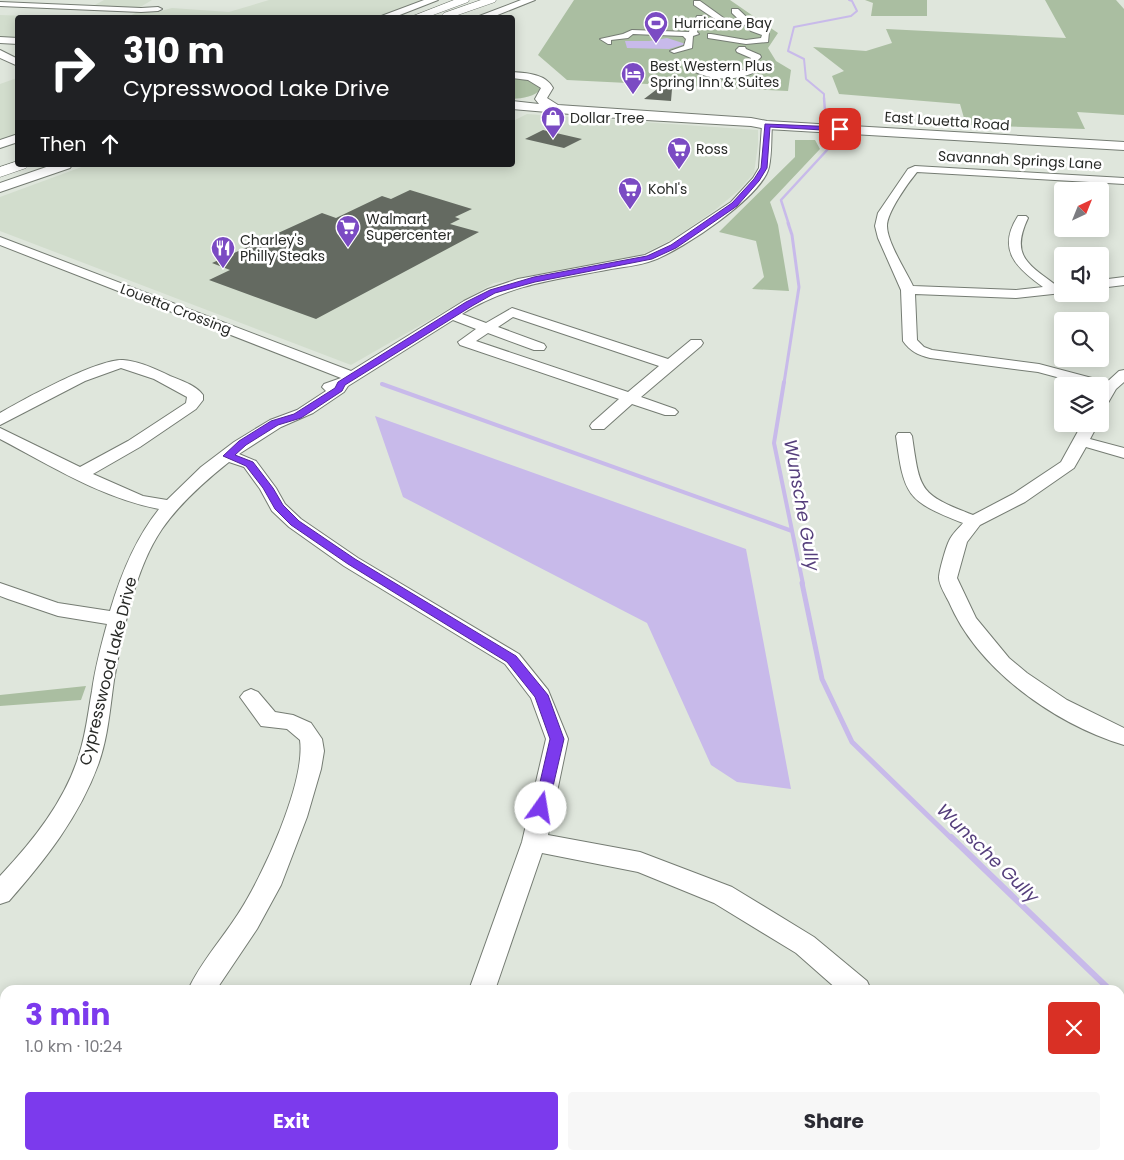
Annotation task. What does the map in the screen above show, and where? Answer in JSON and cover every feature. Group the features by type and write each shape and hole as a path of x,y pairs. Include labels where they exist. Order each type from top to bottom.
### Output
{"highway":[{"path":"422,15 464,0"},
{"path":"450,15 491,0"},
{"path":"0,159 15,154"},
{"path":"0,172 15,167"}],"main road":[{"path":"390,15 433,0"},
{"path":"488,15 530,0"},
{"path":"0,42 15,43"},
{"path":"0,53 15,62"},
{"path":"515,75 530,77 544,84 547,88 541,99 544,103 560,110"},
{"path":"515,102 543,95"},
{"name":"East Louetta Road","path":"515,103 560,110 751,122 767,125"},
{"name":"East Louetta Road","path":"515,109 603,118 751,126 793,126 1124,146"},
{"path":"515,116 537,112"},
{"path":"603,118 619,115"},
{"path":"0,144 15,139"},
{"path":"0,188 59,167"}],"street":[{"path":"87,7 102,0"},
{"path":"0,1 87,7 158,9"},
{"path":"697,3 721,19"},
{"path":"608,42 604,39 638,32 712,35 736,40 762,41 766,39 766,34 754,29 735,11"},
{"path":"674,51 688,48 690,44 689,34 695,24 707,20 700,18"},
{"path":"687,64 701,73 739,74 754,70 756,68 753,61 757,57 740,50 744,48 736,40"},
{"name":"Cypresswood Lake Drive","path":"0,893 30,862 43,844 68,805 87,766 97,726 104,678 135,563 153,530 171,506 242,443 275,423 297,416 308,404 339,389 347,380 493,292 518,283 650,258 673,246 735,204 757,180 764,168 767,125"},
{"path":"914,170 884,213 881,226 884,238 908,290 910,341 919,350 945,357 1039,368 1110,387 1124,374"},
{"name":"Savannah Springs Lane","path":"914,170 1124,181"},
{"path":"1022,218 1014,236 1016,251 1026,267 1054,287"},
{"name":"Louetta Crossing","path":"0,241 347,380"},
{"path":"1109,283 1124,281"},
{"path":"908,290 1011,294 1054,290"},
{"path":"465,342 512,312 561,331 670,365"},
{"path":"452,315 487,327 630,398 670,412"},
{"path":"465,342 533,351 561,331"},
{"path":"598,426 696,343"},
{"path":"903,356 919,350"},
{"path":"0,420 103,368 123,364 134,366 187,389 195,395 192,406 134,444 80,474"},
{"path":"1086,432 1068,465 1019,498 974,521 958,541 948,578 970,625 986,647 1028,686 1073,713 1124,737"},
{"path":"0,433 104,486 139,500 171,506"},
{"path":"904,436 911,481 920,494 939,507 974,521"},
{"path":"1081,441 1124,453"},
{"path":"228,456 250,464 268,488 278,507 295,523 352,562 512,659 541,695 557,739 534,842 484,985"},
{"path":"0,590 62,612 90,617 119,618"},
{"path":"204,985 263,897 301,804 314,755 312,740 301,726 288,720 269,720 251,697"},
{"path":"534,842 640,862 723,895 805,945 852,985"}],"shaded area":[{"path":"104,0 152,0 137,9 93,6"},
{"path":"269,0 428,0 381,15 132,15 139,11 157,12 172,8 229,12"},
{"path":"0,15 15,16 15,39 0,38"},
{"name":"Hurricane Bay","path":"667,38 686,44 669,49 627,48 625,41 649,41"},
{"path":"15,79 15,136 0,141 0,84"},
{"path":"527,114 758,130 754,173 738,191 715,210 673,239 643,254 618,261 494,283 351,365 0,231 0,197 82,167 515,167 515,120"},
{"path":"375,416 746,549 791,789 737,782 711,765 647,623 403,497"}],"green space":[{"path":"574,0 730,0 778,33 768,48 776,61 791,70 788,91 567,80 538,55"},
{"path":"865,0 927,0 927,16 871,16 873,3"},
{"path":"1045,0 1116,0 1124,9 1124,115 1077,112 1085,129 966,125 960,104 839,94 832,76 844,71 813,47 866,51 892,43 886,29 1066,38"},
{"path":"515,77 534,82 541,88 536,93 515,99"},
{"path":"795,140 815,140 820,149 770,202 778,225 789,291 752,289 764,277 756,241 719,232 795,157"},
{"path":"86,686 81,700 0,706 0,695"}],"building":[{"path":"673,77 671,101 644,99"},
{"name":"Dollar Tree","path":"543,130 582,139 564,148 525,139"},
{"name":"Walmart Supercenter","path":"410,190 472,209 455,217 460,219 450,224 479,232 316,319 209,280 230,270 212,263 322,213 336,218 382,196 391,199"}],"waterway":[{"name":"Wunsche Gully","path":"824,98 824,94 806,79 804,59 788,51 794,27 851,16 857,11 852,1 849,0"},
{"name":"Wunsche Gully","path":"789,225 781,200 828,149 824,98"},
{"name":"Wunsche Gully","path":"784,383 799,287 792,235 788,223"},
{"name":"Wunsche Gully","path":"784,382 774,443 803,584"},
{"path":"382,384 792,531"},
{"name":"Wunsche Gully","path":"802,583 822,679 852,742 952,839"},
{"name":"Wunsche Gully","path":"951,837 1105,985"}],"place":[{"name":"Hurricane Bay","path":"656,44"},
{"name":"Best Western Plus Spring Inn & Suites","path":"633,95"},
{"name":"Dollar Tree","path":"553,139"},
{"name":"Ross","path":"679,170"},
{"name":"Kohl's","path":"630,210"},
{"name":"Walmart Supercenter","path":"348,248"},
{"name":"Charley's Philly Steaks","path":"223,269"}],"route":[{"path":"541,808 557,739 541,695 512,659 352,562 295,523 278,507 268,488 250,464 228,456 242,443 275,423 297,416 339,389 341,384 469,304 493,292 518,283 549,276 586,271 650,258 673,246 735,204 757,180 764,168 766,159 767,125 840,129"}]}
